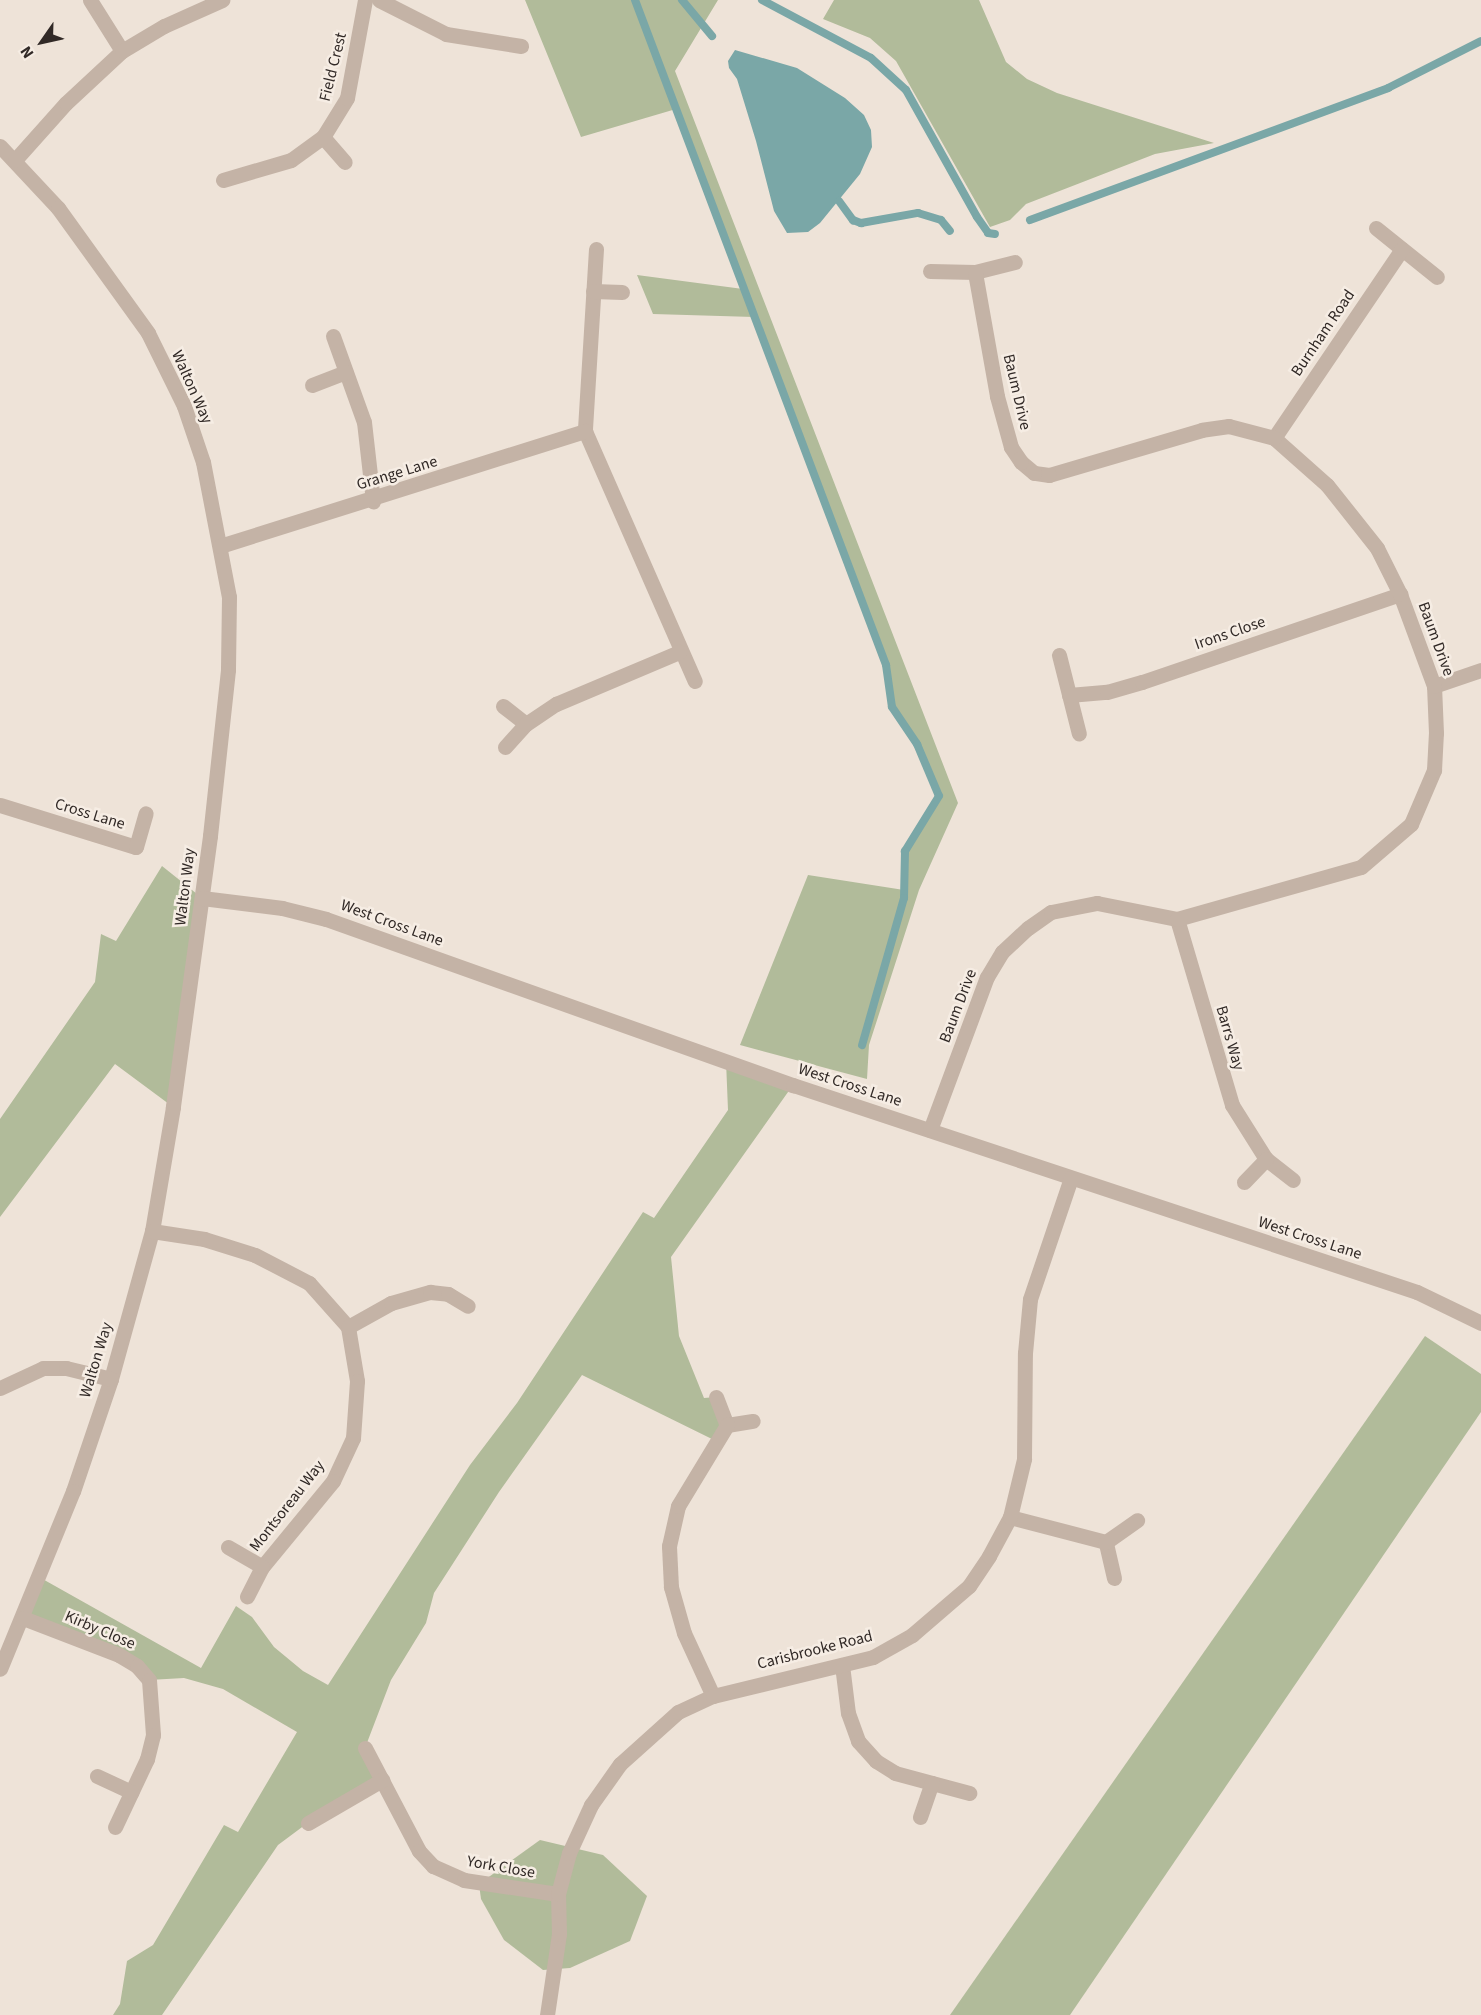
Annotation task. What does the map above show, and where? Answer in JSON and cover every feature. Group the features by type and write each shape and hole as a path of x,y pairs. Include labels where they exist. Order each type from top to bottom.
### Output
{"street":[{"path":"90,0 122,51"},
{"path":"15,160 66,103 122,51 165,26 222,0"},
{"name":"Field Crest","path":"224,180 291,160 323,137 347,98 365,0"},
{"path":"379,0 446,34 521,46"},
{"path":"323,137 345,162"},
{"name":"Walton Way","path":"0,146 58,208 148,333 184,406 203,462 229,597 228,670 202,898 152,1231 111,1379 23,1618 0,1669"},
{"path":"1376,228 1437,277"},
{"path":"596,249 585,431 679,652 695,681"},
{"name":"Burnham Road","path":"1274,438 1402,249"},
{"path":"930,272 975,272 1015,262"},
{"name":"Baum Drive","path":"930,1131 987,977 1002,952 1028,928 1052,912 1097,903 1177,919 1361,867 1387,848 1411,824 1434,770 1434,686 1400,594 1377,548 1334,493 1301,458 1274,438 1252,429 1229,426 1202,430 1049,475 1034,473 1011,447 997,396 975,272"},
{"path":"593,291 622,292"},
{"path":"333,336 364,422 373,501"},
{"path":"312,385 346,372"},
{"name":"Grange Lane","path":"220,546 373,501 585,431"},
{"name":"Irons Close","path":"1069,695 1107,692 1142,682 1400,594"},
{"path":"505,747 526,724 556,704 679,652"},
{"path":"1059,654 1079,734"},
{"path":"1434,686 1481,670"},
{"path":"503,706 526,724"},
{"name":"Cross Lane","path":"1,809 136,847 146,813"},
{"name":"West Cross Lane","path":"202,898 282,908 326,919 930,1131 1417,1292 1481,1323"},
{"name":"Barrs Way","path":"1177,919 1229,1096 1250,1140 1266,1159 1293,1180"},
{"path":"1244,1182 1266,1159"},
{"name":"Carisbrooke Road","path":"546,2015 559,1934 558,1894 569,1853 591,1805 620,1764 678,1712 713,1696 873,1657 939,1614 969,1586 1010,1517 1024,1459 1024,1353 1030,1299 1071,1178"},
{"path":"152,1231 204,1239 255,1255 309,1283 348,1327 391,1303 430,1292 448,1294 468,1306"},
{"name":"Montsoreau Way","path":"247,1596 262,1567 333,1481 353,1438 357,1382 348,1327"},
{"path":"0,1388 43,1368 66,1368 111,1379"},
{"path":"716,1397 727,1425"},
{"path":"727,1425 753,1421"},
{"path":"713,1696 684,1633 671,1587 669,1546 678,1506 727,1425"},
{"path":"1010,1517 1106,1542 1137,1520"},
{"path":"1106,1542 1114,1578"},
{"name":"Montsoreau Way","path":"228,1547 262,1567"},
{"name":"Kirby Close","path":"23,1618 119,1655 137,1666 149,1680 153,1735 132,1792 114,1827"},
{"path":"842,1665 848,1713 858,1741 876,1761 895,1773 969,1793"},
{"name":"York Close","path":"365,1748 419,1851 432,1866 471,1882 558,1894"},
{"path":"97,1776 132,1792"},
{"path":"308,1823 382,1780"},
{"path":"920,1817 932,1783"}],"green space":[{"path":"525,0 718,0 675,71 958,803 919,890 869,1045 867,1079 740,1045 808,875 904,890 905,851 939,796 935,781 917,744 892,707 885,665 754,317 653,314 637,275 743,289 676,109 581,137"},
{"path":"834,0 979,0 1006,62 1027,79 1057,93 1214,143 1155,154 1026,204 1010,220 990,227 896,61 870,38 823,19"},
{"path":"162,866 202,898 173,1107 115,1064 0,1217 0,1119 95,982 101,934 116,941"},
{"path":"726,1061 793,1085 671,1257 679,1336 704,1398 716,1397 727,1425 716,1441 582,1375 499,1492 434,1593 426,1623 391,1680 365,1748 382,1780 321,1813 278,1845 162,2015 113,2015 120,2004 127,1961 153,1945 224,1825 238,1832 297,1732 223,1689 184,1678 149,1680 137,1666 23,1618 39,1577 201,1668 236,1606 252,1617 274,1647 303,1671 328,1685 470,1465 517,1403 643,1212 654,1218 728,1110"},
{"path":"1425,1336 1481,1374 1481,1412 1070,2015 950,2015"},
{"path":"540,1840 603,1855 647,1896 630,1941 570,1968 543,1970 504,1940 481,1899 479,1884"}],"water":[{"path":"735,50 797,68 845,98 864,115 871,130 872,147 860,174 820,223 808,232 787,233 774,211 737,79 729,68 728,61"}],"waterway":[{"path":"635,0 886,665 892,707 917,744 939,796 905,851 904,898 862,1045"},
{"path":"682,0 712,36"},
{"path":"762,0 871,58 906,90 977,217 988,233 995,234"},
{"path":"1030,220 1388,88 1481,41"},
{"path":"839,201 853,220 861,223 918,213 941,220 950,231"}]}
